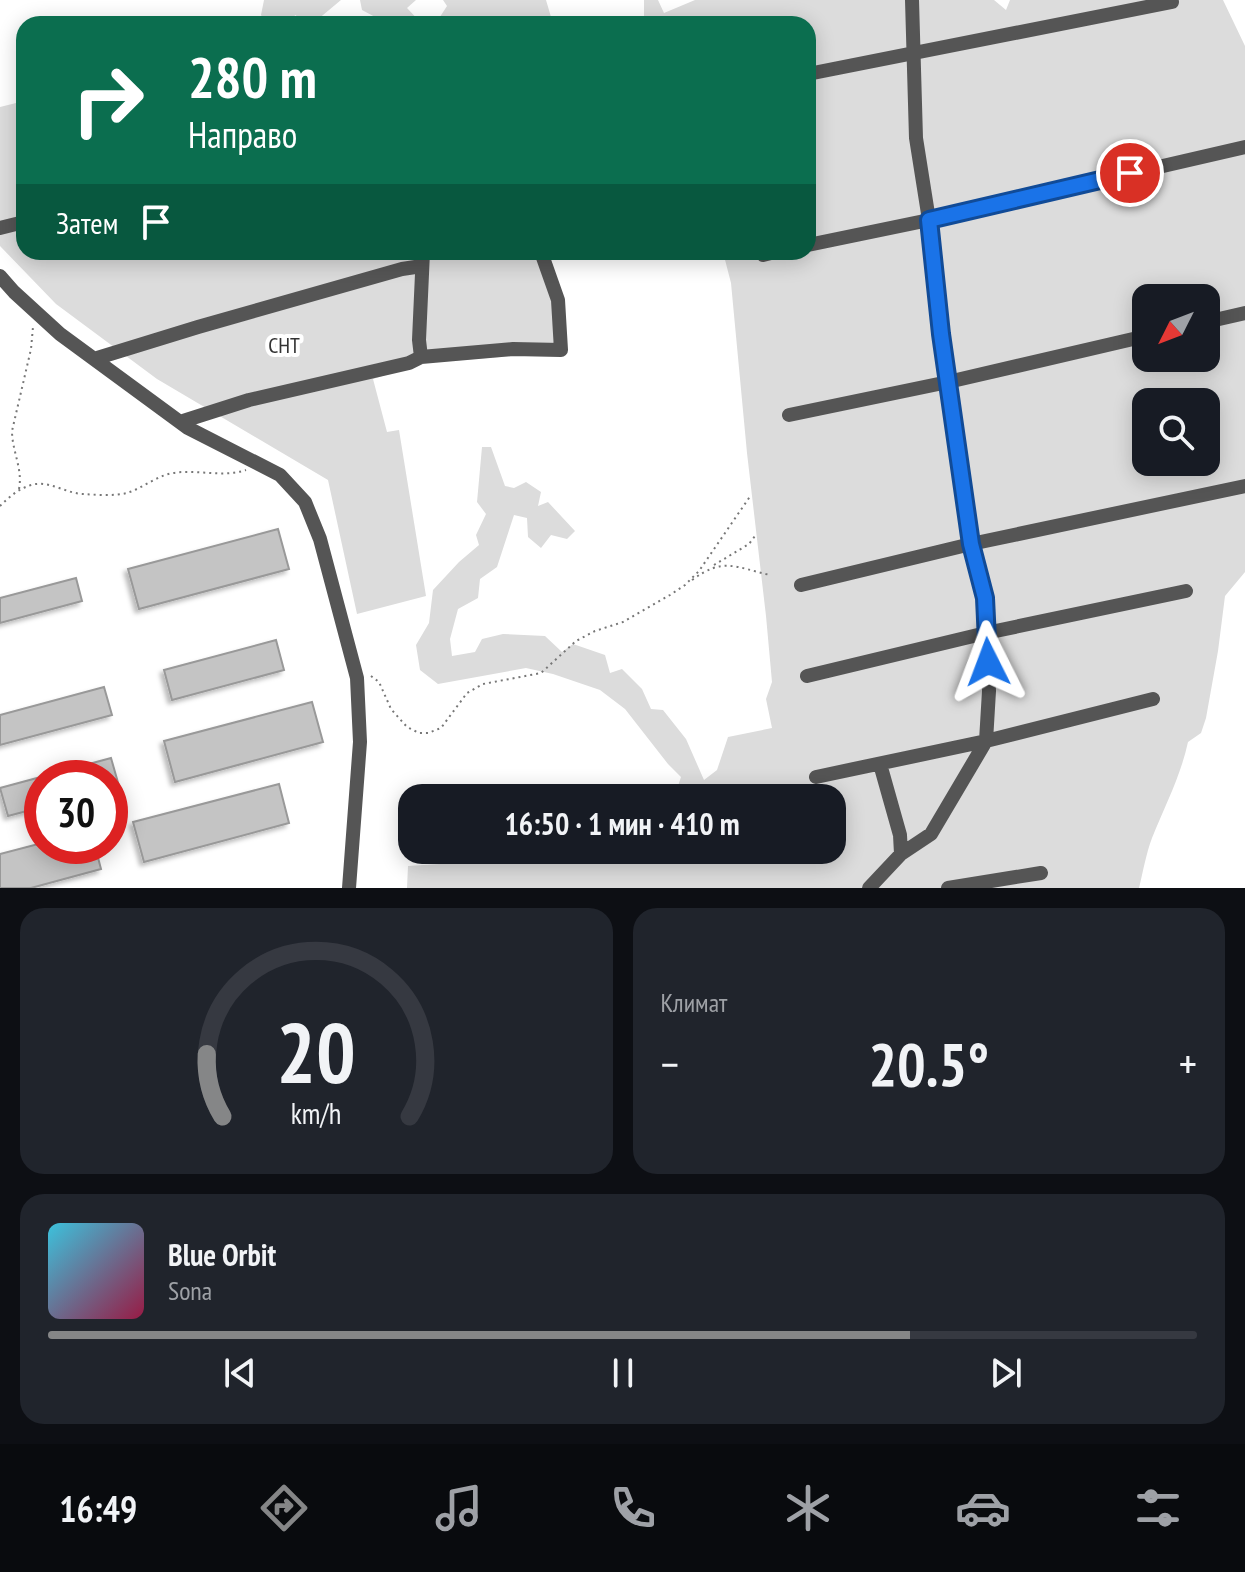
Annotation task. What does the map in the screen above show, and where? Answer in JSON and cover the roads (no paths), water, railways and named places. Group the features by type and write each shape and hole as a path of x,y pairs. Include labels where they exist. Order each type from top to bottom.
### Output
{"street":[{"path":"870,888 901,854 931,834 986,741 989,691 985,598 971,544 916,138 912,0"},
{"path":"816,72 1172,2"},
{"path":"816,243 1245,147"},
{"path":"94,359 212,322 402,269 420,260"},
{"path":"421,357 422,260"},
{"path":"180,422 249,400 409,363 421,357 513,349 561,350 558,300 544,260"},
{"path":"0,276 60,334 180,422 280,475 305,502 320,539 357,678 360,742 349,888"},
{"path":"1220,319 1245,313"},
{"path":"789,415 1132,339"},
{"path":"801,585 971,544 1245,486"},
{"path":"807,676 986,633 1186,591"},
{"path":"816,777 986,741 1153,699"},
{"path":"880,764 900,835 901,854"},
{"path":"948,888 1041,873"}],"park label":[{"name":"СНТ","path":"284,345"}]}
